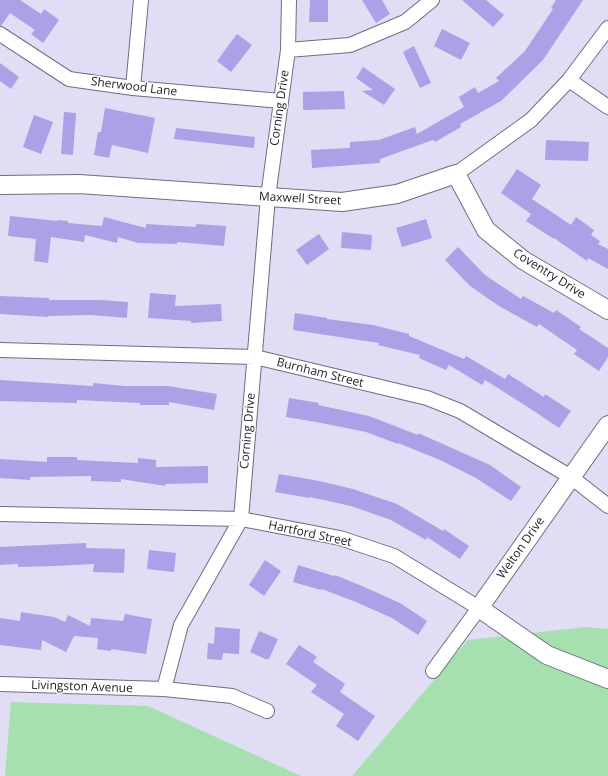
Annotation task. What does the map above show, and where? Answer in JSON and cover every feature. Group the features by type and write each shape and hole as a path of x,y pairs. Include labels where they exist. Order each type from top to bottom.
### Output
{"street":[{"path":"133,88 141,0"},
{"name":"Corning Drive","path":"164,689 181,625 241,520 268,197 288,50 289,0"},
{"path":"288,50 350,45 405,22 432,0"},
{"name":"Maxwell Street","path":"0,185 78,184 342,202 397,194 456,174 530,120 569,80 608,28"},
{"name":"Sherwood Lane","path":"0,34 69,79 133,88 281,101"},
{"path":"569,80 608,107"},
{"name":"Coventry Drive","path":"456,174 486,230 523,260 608,310"},
{"name":"Burnham Street","path":"0,350 255,357 426,398 460,411 571,477 608,506"},
{"name":"Welton Drive","path":"433,671 608,425"},
{"name":"Hartford Street","path":"0,514 241,520 340,538 394,556 479,608 547,655 608,680"},
{"name":"Livingston Avenue","path":"0,684 164,689"},
{"path":"164,689 232,696 267,711"}],"green space":[{"path":"586,627 608,629 608,776 352,776 468,640"},
{"path":"11,702 148,706 301,776 5,776"}],"building":[{"path":"0,0 20,0 41,14 44,9 59,20 43,43 31,34 35,30 10,13 0,26"},
{"path":"310,0 328,0 328,22 309,22"},
{"path":"362,0 382,0 390,14 376,23"},
{"path":"462,0 486,0 504,15 493,27"},
{"path":"556,0 583,0 543,60 501,101 460,124 461,127 435,142 433,140 380,159 380,163 312,168 311,150 350,148 350,142 379,140 415,127 417,134 464,107 459,97 475,87 478,93 499,81 496,78 525,51 553,9 551,8"},
{"path":"442,29 470,43 461,60 434,46"},
{"path":"237,34 252,45 231,72 217,61"},
{"path":"414,46 431,83 420,88 403,52"},
{"path":"0,63 19,77 11,89 0,81"},
{"path":"363,67 395,89 384,105 362,91 373,90 356,78"},
{"path":"344,91 345,109 303,110 303,92"},
{"path":"105,108 155,118 148,153 112,145 109,158 94,155 98,132 101,132"},
{"path":"64,112 76,113 73,155 61,154"},
{"path":"34,115 53,122 41,154 23,147"},
{"path":"176,128 255,137 254,148 174,139"},
{"path":"546,140 589,142 588,161 545,160"},
{"path":"517,169 541,185 532,199 571,225 576,217 594,230 591,235 600,241 598,244 608,249 608,269 588,258 587,261 526,221 531,214 501,193"},
{"path":"10,216 68,221 68,223 102,226 104,217 146,228 146,224 196,227 196,224 226,226 224,246 177,242 177,244 138,243 118,237 117,243 85,235 84,242 51,237 48,263 34,261 36,239 8,236"},
{"path":"426,219 432,238 402,247 396,228"},
{"path":"342,232 372,235 371,250 341,248"},
{"path":"319,234 329,249 307,265 296,250"},
{"path":"458,247 485,275 521,299 523,296 554,313 556,310 581,327 579,329 608,348 608,357 599,371 574,354 577,350 539,324 537,327 499,306 470,286 445,260"},
{"path":"150,293 176,295 175,306 221,304 222,321 191,323 191,321 148,318"},
{"path":"0,296 49,298 49,300 100,300 128,302 127,318 91,315 48,317 0,314"},
{"path":"295,313 373,325 409,334 409,336 464,359 466,356 505,379 508,374 544,397 545,394 571,411 559,428 485,380 482,385 449,365 446,370 419,358 420,355 378,345 379,343 293,330"},
{"path":"0,380 93,386 93,383 125,386 168,386 217,394 214,410 169,402 169,405 140,405 140,403 77,400 77,403 0,401"},
{"path":"289,398 319,403 318,405 369,416 418,435 418,433 490,465 521,487 511,501 476,478 440,460 398,443 366,432 286,417"},
{"path":"47,457 77,457 77,460 138,463 138,458 156,460 156,467 208,466 208,483 165,484 165,486 121,479 121,482 91,481 91,476 30,477 30,480 0,478 0,459 47,462"},
{"path":"279,474 353,489 397,504 443,531 444,529 469,546 460,559 427,537 426,540 391,520 351,506 310,497 275,492"},
{"path":"86,543 86,548 125,549 124,573 93,572 94,564 18,567 18,564 0,565 0,547"},
{"path":"149,550 176,553 174,572 147,569"},
{"path":"265,560 281,571 264,596 249,585"},
{"path":"298,565 334,576 335,575 362,586 400,603 427,621 418,635 392,618 356,602 322,589 321,590 293,582"},
{"path":"21,612 54,617 65,622 68,615 90,626 91,618 123,621 125,614 152,619 146,654 111,649 111,651 97,649 98,638 74,636 66,652 42,640 41,650 0,645 0,618 20,621"},
{"path":"215,627 240,629 239,654 223,653 222,660 207,659 208,643 214,644"},
{"path":"259,631 278,639 269,659 265,659 250,652"},
{"path":"299,645 317,657 313,662 345,684 340,692 375,716 358,741 336,726 344,714 311,692 317,685 286,664"}]}
